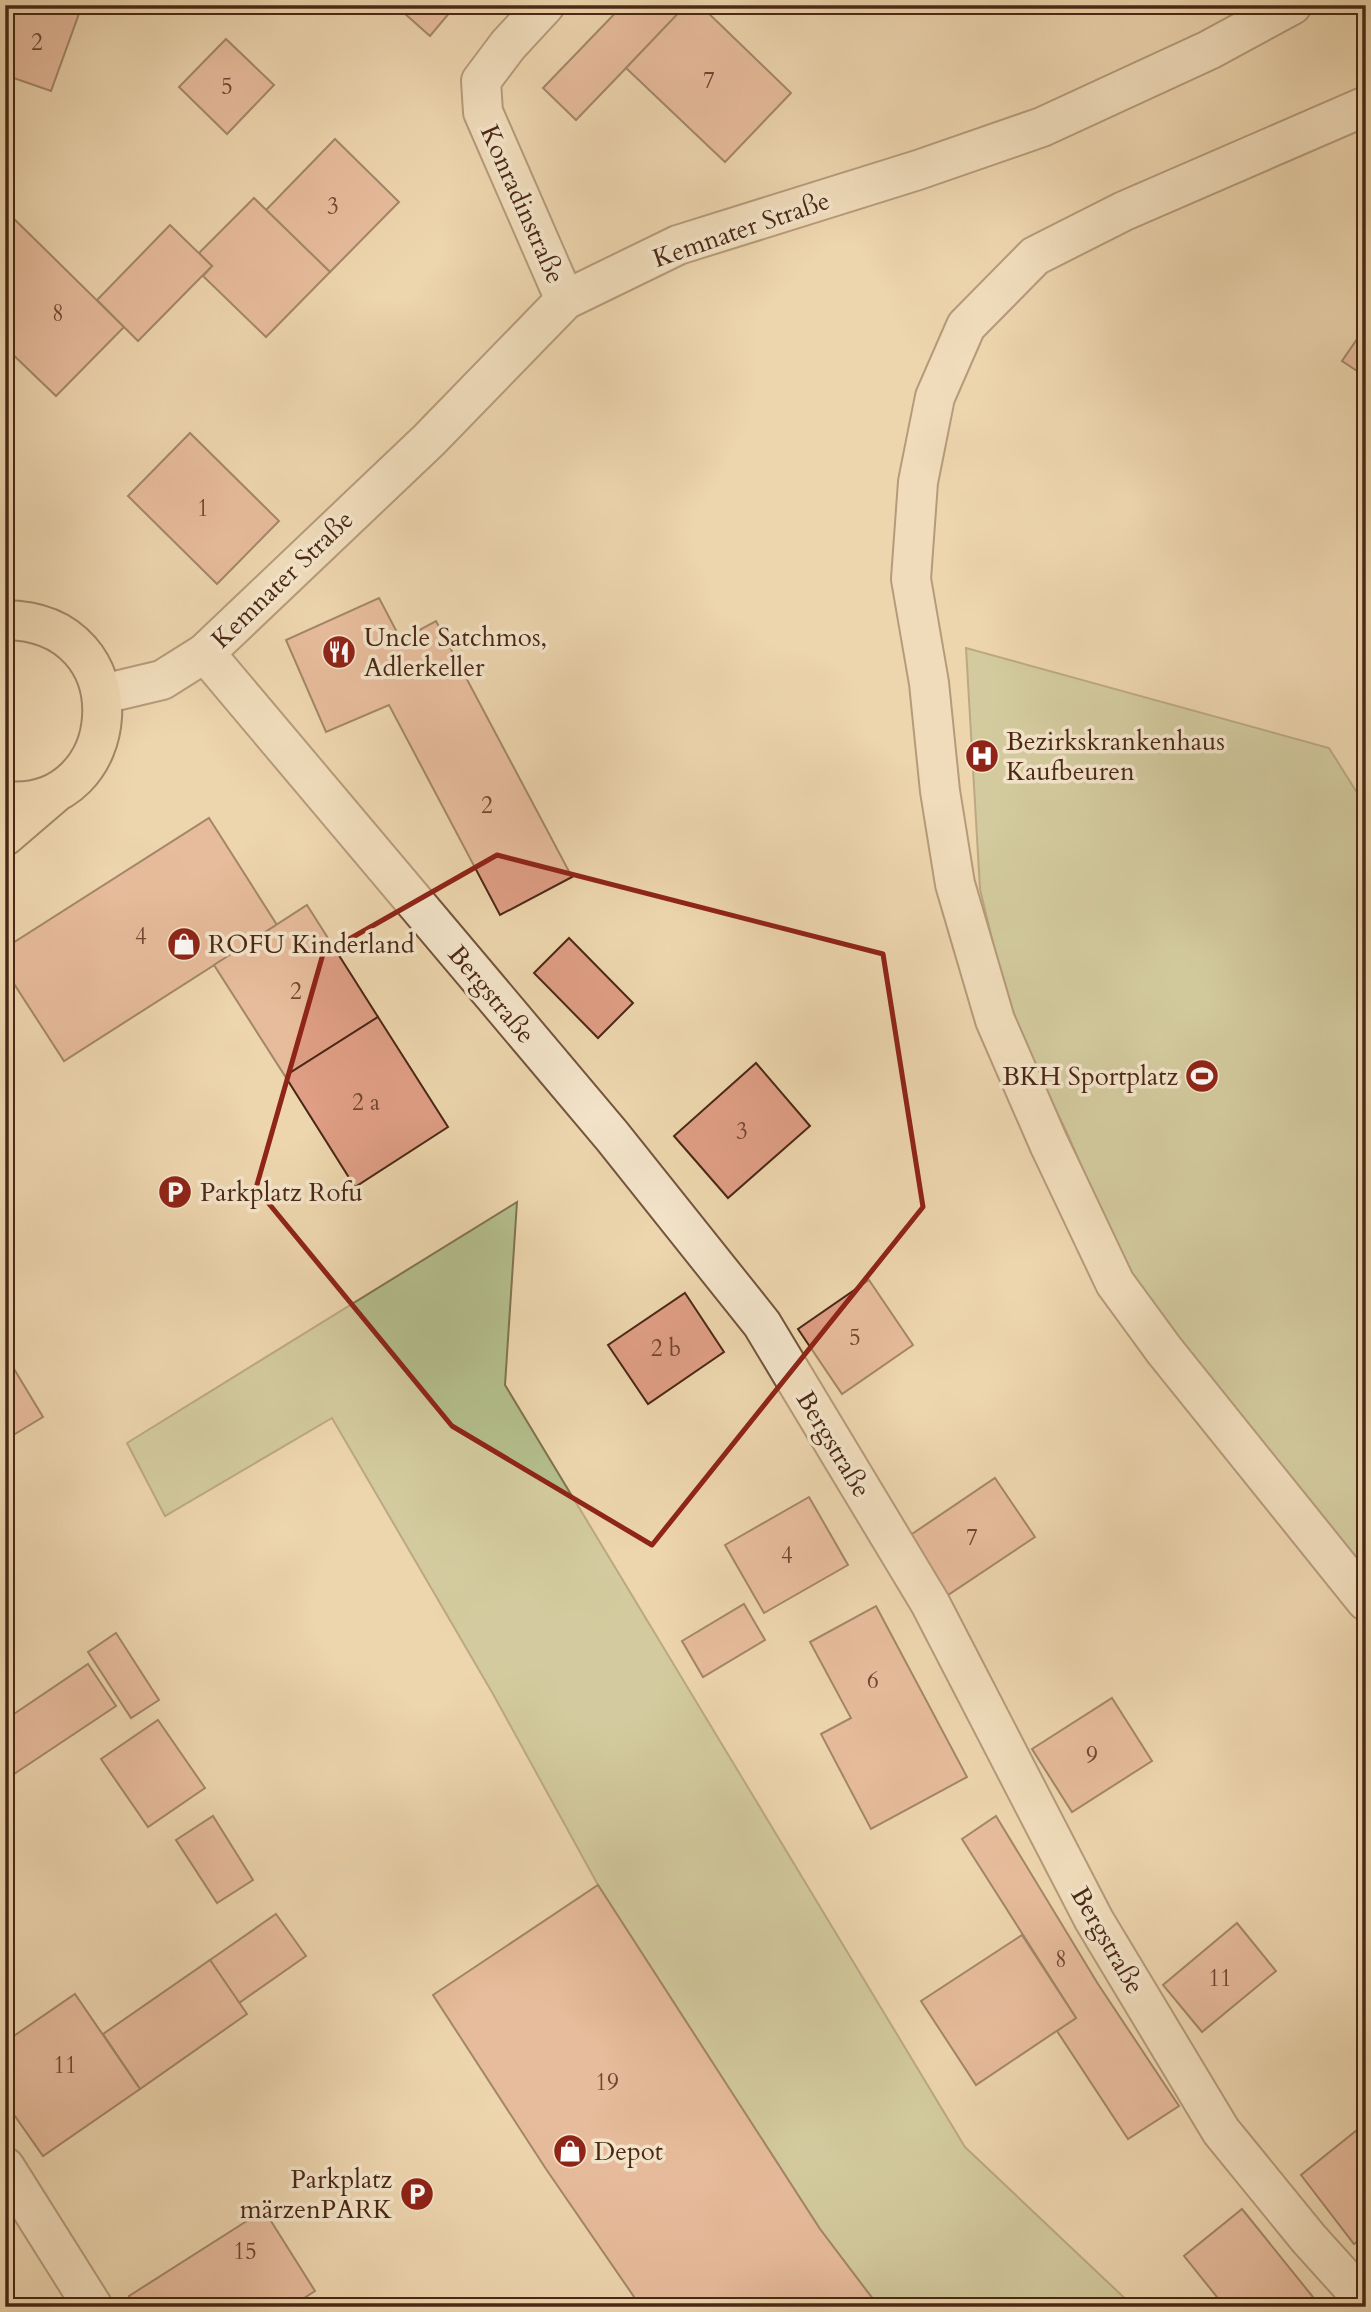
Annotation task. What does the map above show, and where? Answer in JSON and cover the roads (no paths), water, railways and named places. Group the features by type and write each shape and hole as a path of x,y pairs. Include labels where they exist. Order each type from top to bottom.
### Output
{"main road":[{"path":"5,836 82,769 96,748 104,713 103,694 93,668 75,644 55,630 29,621 6,618"},
{"path":"5,801 19,802 41,797 61,788"}],"street":[{"name":"Konradinstraße","path":"544,5 481,82 483,111 565,300"},
{"name":"Kemnater Straße","path":"103,694 162,680 205,653 429,440 565,300 678,246 918,170 1042,127 1209,50 1292,5"},
{"path":"1366,106 1124,211 1035,256 966,326 934,397 918,482 911,579 929,683 940,791 955,884 995,1020 1049,1144 1115,1283 1197,1392 1366,1601"},
{"name":"Bergstraße","path":"205,653 612,1136 762,1324 930,1603 1094,1920 1215,2120 1310,2239 1366,2302"},
{"path":"5,2167 93,2307"}],"place":[{"name":"Uncle Satchmos, Adlerkeller","path":"339,652"},
{"name":"Bezirkskrankenhaus Kaufbeuren","path":"982,756"},
{"name":"ROFU Kinderland","path":"184,944"},
{"name":"BKH Sportplatz","path":"1202,1076"},
{"name":"Parkplatz Rofu","path":"175,1192"},
{"name":"Depot","path":"570,2151"},
{"name":"Parkplatz märzenPARK","path":"417,2194"}]}
